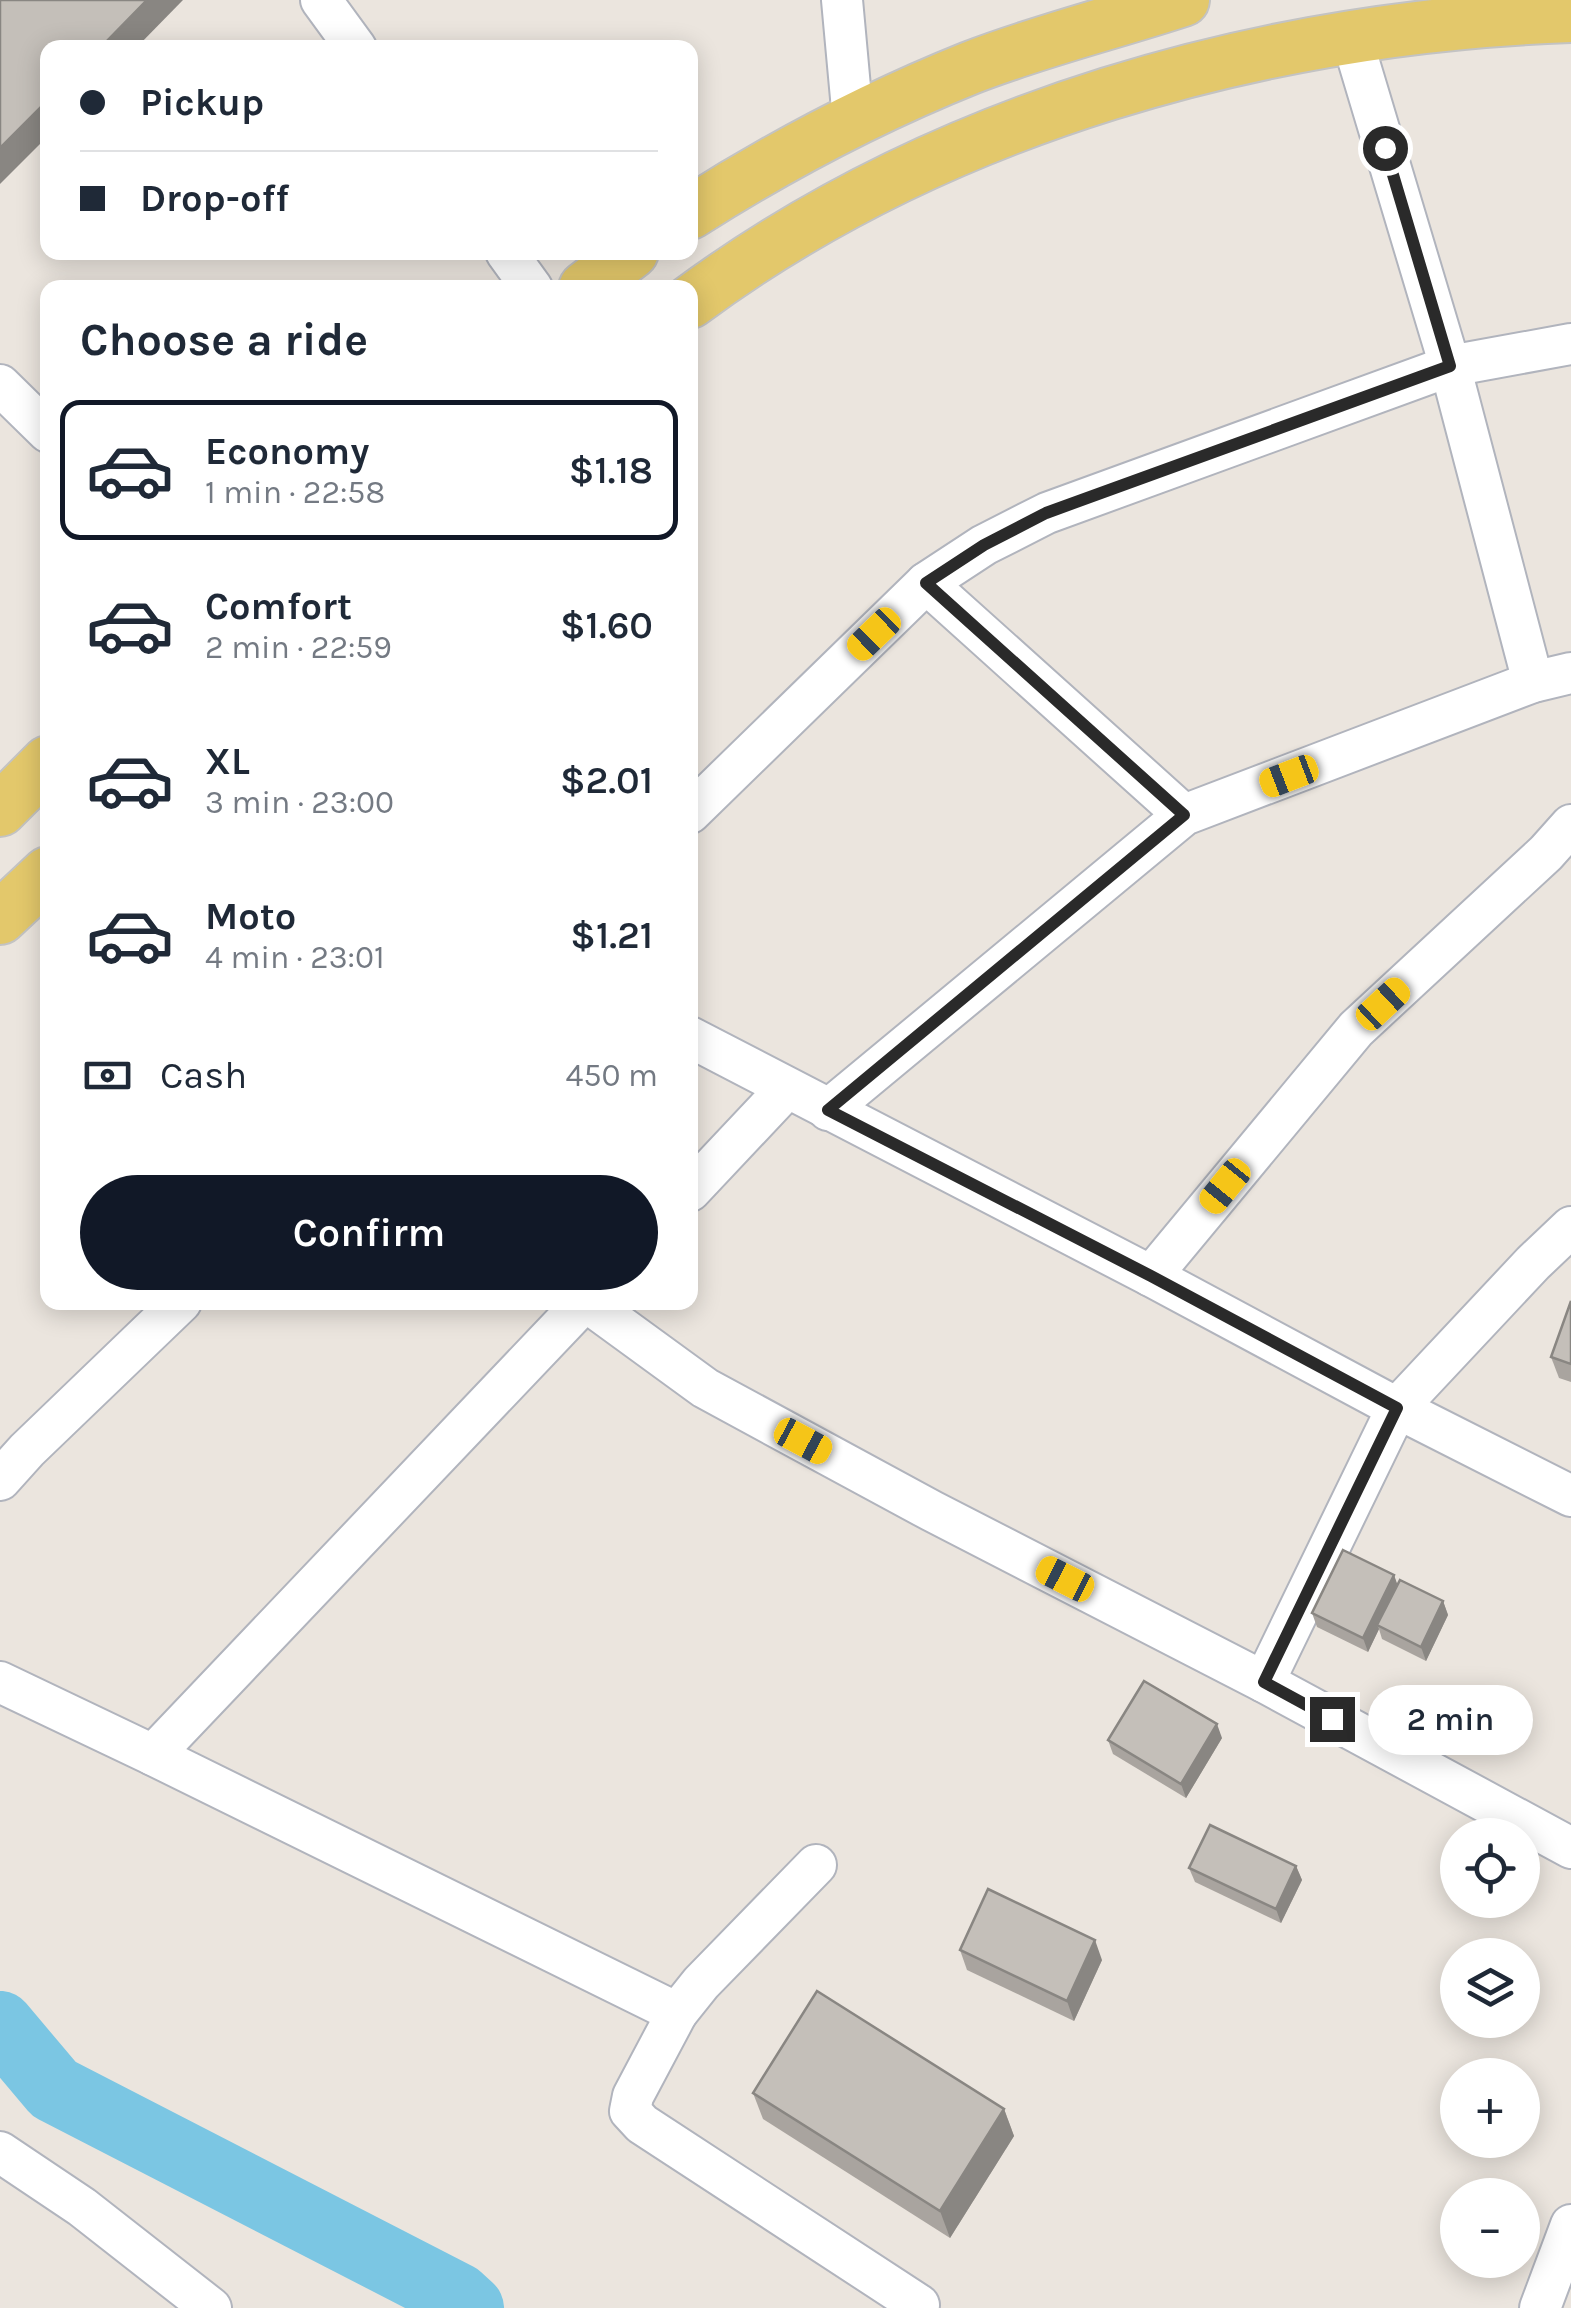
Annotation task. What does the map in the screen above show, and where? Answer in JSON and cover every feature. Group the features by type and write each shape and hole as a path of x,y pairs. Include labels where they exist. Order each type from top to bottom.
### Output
{"main road":[{"path":"698,209 738,182 854,120 972,67 1183,0"},
{"path":"698,297 844,204 996,131 1218,62 1488,19 1571,16"},
{"path":"595,280 621,260"},
{"path":"0,810 40,770"},
{"path":"0,918 40,880"}],"street":[{"path":"321,0 350,40"},
{"path":"842,0 854,120"},
{"path":"828,1110 1184,815 1552,678 1450,366 1352,39"},
{"path":"698,805 926,583 984,545 1046,513 1450,366 1571,344"},
{"path":"0,385 40,424"},
{"path":"926,583 1184,815"},
{"path":"1151,1276 1356,1029 1571,826"},
{"path":"698,1041 1571,1496"},
{"path":"698,1182 787,1088"},
{"path":"1264,1682 1397,1408 1571,1227"},
{"path":"0,1480 26,1450 173,1310"},
{"path":"153,1755 578,1310"},
{"path":"597,1310 706,1388 1571,1848"},
{"path":"0,1682 677,2013"},
{"path":"816,1865 700,1983 677,2013 633,2096 630,2111 642,2124 919,2305"},
{"path":"0,2152 82,2207 211,2308"},
{"path":"1540,2308 1571,2225"}],"building":[{"path":"0,0 147,0 108,40 40,40 40,108 0,148"},
{"path":"1571,1301 1571,1364 1551,1357"},
{"path":"1343,1550 1394,1575 1363,1638 1312,1613"},
{"path":"1400,1580 1443,1601 1421,1647 1377,1625"},
{"path":"1144,1681 1217,1724 1181,1784 1108,1740"},
{"path":"1210,1825 1296,1866 1276,1909 1189,1868"},
{"path":"988,1889 1095,1940 1067,2001 960,1950"},
{"path":"817,1991 1004,2109 940,2211 753,2093"}],"waterway":[{"path":"0,2025 54,2089 458,2297 470,2308"}],"route":[{"path":"1332,1719 1264,1682 1397,1408 828,1110 1184,815 926,583 984,545 1046,513 1450,366 1385,148"}]}
